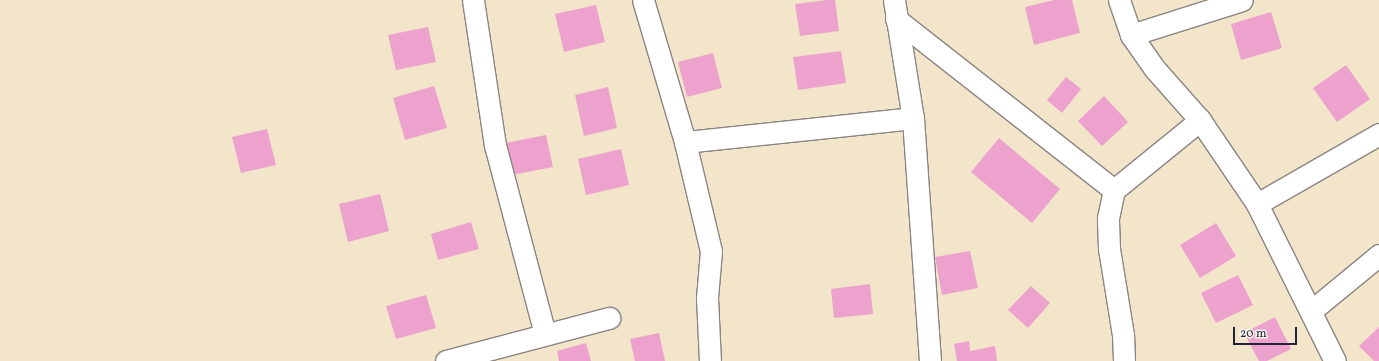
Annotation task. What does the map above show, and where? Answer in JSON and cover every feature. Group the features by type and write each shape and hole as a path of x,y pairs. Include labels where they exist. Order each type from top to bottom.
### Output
{"street":[{"path":"473,0 495,145 545,334"},
{"path":"643,0 686,142 711,250 708,298 710,361"},
{"path":"1119,0 1131,35 1154,68 1200,120 1257,204 1335,361"},
{"path":"1131,35 1242,0"},
{"path":"895,9 913,118 930,361"},
{"path":"895,9 1114,190"},
{"path":"686,142 913,118"},
{"path":"1124,361 1123,335 1109,249 1108,218 1114,190 1200,120"},
{"path":"1257,204 1376,142"},
{"path":"1311,311 1379,256"},
{"path":"446,361 609,318"}],"building":[{"path":"835,0 839,31 800,36 795,4"},
{"path":"1054,0 1072,0 1080,33 1034,45 1025,7"},
{"path":"596,5 605,42 564,52 555,14"},
{"path":"1271,12 1282,48 1241,60 1231,24"},
{"path":"428,27 436,62 396,70 388,35"},
{"path":"841,51 846,83 798,90 793,57"},
{"path":"713,53 722,88 687,97 678,62"},
{"path":"1346,65 1370,99 1337,122 1313,88"},
{"path":"1066,77 1081,89 1062,113 1047,100"},
{"path":"434,86 447,128 405,140 393,98"},
{"path":"608,87 617,128 584,136 575,95"},
{"path":"1104,96 1128,122 1102,146 1078,121"},
{"path":"267,129 276,165 241,173 232,137"},
{"path":"546,135 553,167 512,175 505,143"},
{"path":"999,138 1060,189 1032,223 971,172"},
{"path":"621,149 629,185 586,195 578,159"},
{"path":"380,194 389,231 348,242 339,204"},
{"path":"471,222 479,249 438,260 431,234"},
{"path":"1216,223 1236,256 1200,278 1180,245"},
{"path":"970,251 978,288 942,295 935,257"},
{"path":"1238,275 1253,305 1216,323 1201,293"},
{"path":"870,284 873,314 834,318 831,289"},
{"path":"1031,286 1050,303 1028,328 1008,310"},
{"path":"426,295 436,328 396,339 386,306"},
{"path":"1275,317 1291,349 1267,361 1259,361 1244,333"},
{"path":"1379,327 1379,361 1374,361 1359,346"},
{"path":"659,333 665,361 635,361 630,339"},
{"path":"969,341 970,351 995,346 997,361 957,361 954,344"},
{"path":"586,343 591,361 559,361 557,351"}]}
